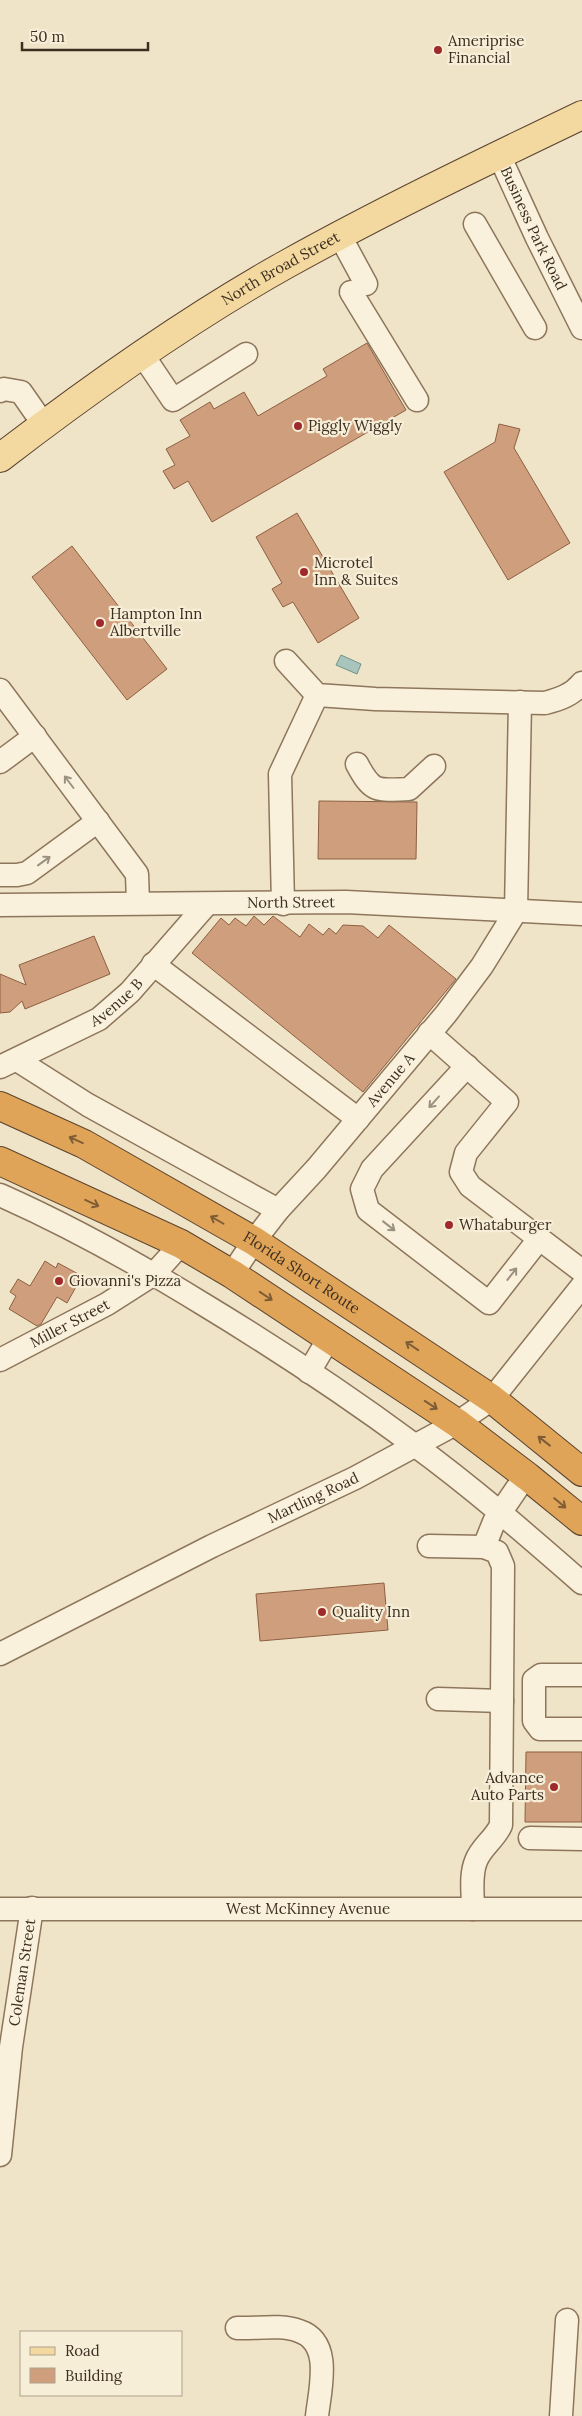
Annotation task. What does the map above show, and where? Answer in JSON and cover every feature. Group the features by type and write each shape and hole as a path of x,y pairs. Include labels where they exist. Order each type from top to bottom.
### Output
{"highway":[{"name":"Florida Short Route","path":"0,1106 84,1144 254,1241 492,1399 582,1472"},
{"path":"0,1161 181,1244 232,1274 457,1423 526,1475 582,1521"}],"main road":[{"name":"North Broad Street","path":"0,458 142,354 284,266 499,154 582,115"}],"street":[{"name":"Business Park Road","path":"499,154 537,238 580,318"},
{"path":"475,224 534,328"},
{"path":"340,236 358,288 417,400"},
{"path":"142,354 173,400 246,354"},
{"path":"0,391 4,389 20,392 44,425"},
{"path":"286,661 317,696 545,703 563,698 576,690 582,683"},
{"path":"0,690 137,874 138,903"},
{"path":"283,904 280,774 317,696"},
{"path":"516,911 520,702"},
{"path":"0,762 34,736"},
{"path":"357,764 368,784 380,790 409,789 434,766"},
{"path":"0,874 17,876 27,873 98,822"},
{"name":"North Street","path":"0,905 138,903 206,905 346,902 582,914"},
{"name":"Avenue B","path":"9,1064 98,1019 130,992 206,905"},
{"name":"Avenue A","path":"232,1274 278,1210 358,1118 482,966 516,911"},
{"path":"153,964 358,1118"},
{"path":"429,1033 507,1102 466,1153 461,1172 470,1186 582,1271"},
{"path":"9,1064 88,1105 278,1210"},
{"path":"466,1066 372,1169 362,1189 368,1210 489,1303 539,1239"},
{"path":"0,1195 32,1209 154,1274 246,1330 414,1445 500,1513 582,1583"},
{"name":"Miller Street","path":"0,1360 107,1304 154,1274 181,1244"},
{"name":"Martling Road","path":"0,1654 212,1546 355,1478 457,1423 492,1399 582,1286"},
{"path":"309,1372 329,1338"},
{"path":"484,1547 494,1522 526,1475"},
{"path":"429,1546 484,1547 497,1552 503,1566 501,1825 497,1834 476,1860 473,1872 473,1909"},
{"path":"582,1675 541,1675 536,1677 534,1705 534,1721 540,1729 582,1729"},
{"path":"438,1699 502,1701"},
{"path":"530,1838 582,1839"},
{"name":"Coleman Street","path":"0,2156 11,2046 32,1908"},
{"name":"West McKinney Avenue","path":"0,1909 582,1909"},
{"path":"561,2416 567,2320"},
{"path":"237,2328 298,2330 314,2339 321,2357 318,2416"}],"water":[{"path":"341,655 361,664 357,674 336,665"}],"building":[{"path":"367,343 406,410 212,522 188,481 174,489 163,471 175,465 166,449 190,436 180,420 210,402 214,409 244,392 258,416 327,376 323,369"},
{"path":"499,424 520,429 514,448 570,543 508,580 444,472 495,442"},
{"path":"297,513 359,618 318,643 293,602 283,607 272,589 282,583 256,537"},
{"name":"Hampton Inn Albertville","path":"72,546 167,669 127,700 32,577"},
{"path":"319,801 417,802 416,859 318,859"},
{"path":"254,916 264,925 273,916 300,937 309,924 323,935 329,928 336,934 343,925 363,926 378,938 389,925 456,979 363,1092 192,953 221,918 229,925 235,918 246,926"},
{"path":"94,936 110,974 25,1009 22,1001 10,1012 0,1013 0,974 26,985 19,965"},
{"path":"45,1261 56,1268 58,1263 82,1276 67,1303 57,1297 41,1324 37,1326 9,1309 16,1296 10,1292 18,1279 30,1286"},
{"name":"Quality Inn","path":"384,1583 388,1630 260,1641 256,1594"},
{"name":"Advance Auto Parts","path":"526,1752 582,1752 582,1822 525,1822"}],"place":[{"name":"Ameriprise Financial","path":"438,50"},
{"name":"Piggly Wiggly","path":"298,426"},
{"name":"Microtel Inn & Suites","path":"304,572"},
{"name":"Hampton Inn Albertville","path":"100,623"},
{"name":"Whataburger","path":"449,1225"},
{"name":"Giovanni's Pizza","path":"59,1281"},
{"name":"Quality Inn","path":"322,1612"},
{"name":"Advance Auto Parts","path":"554,1787"}]}
